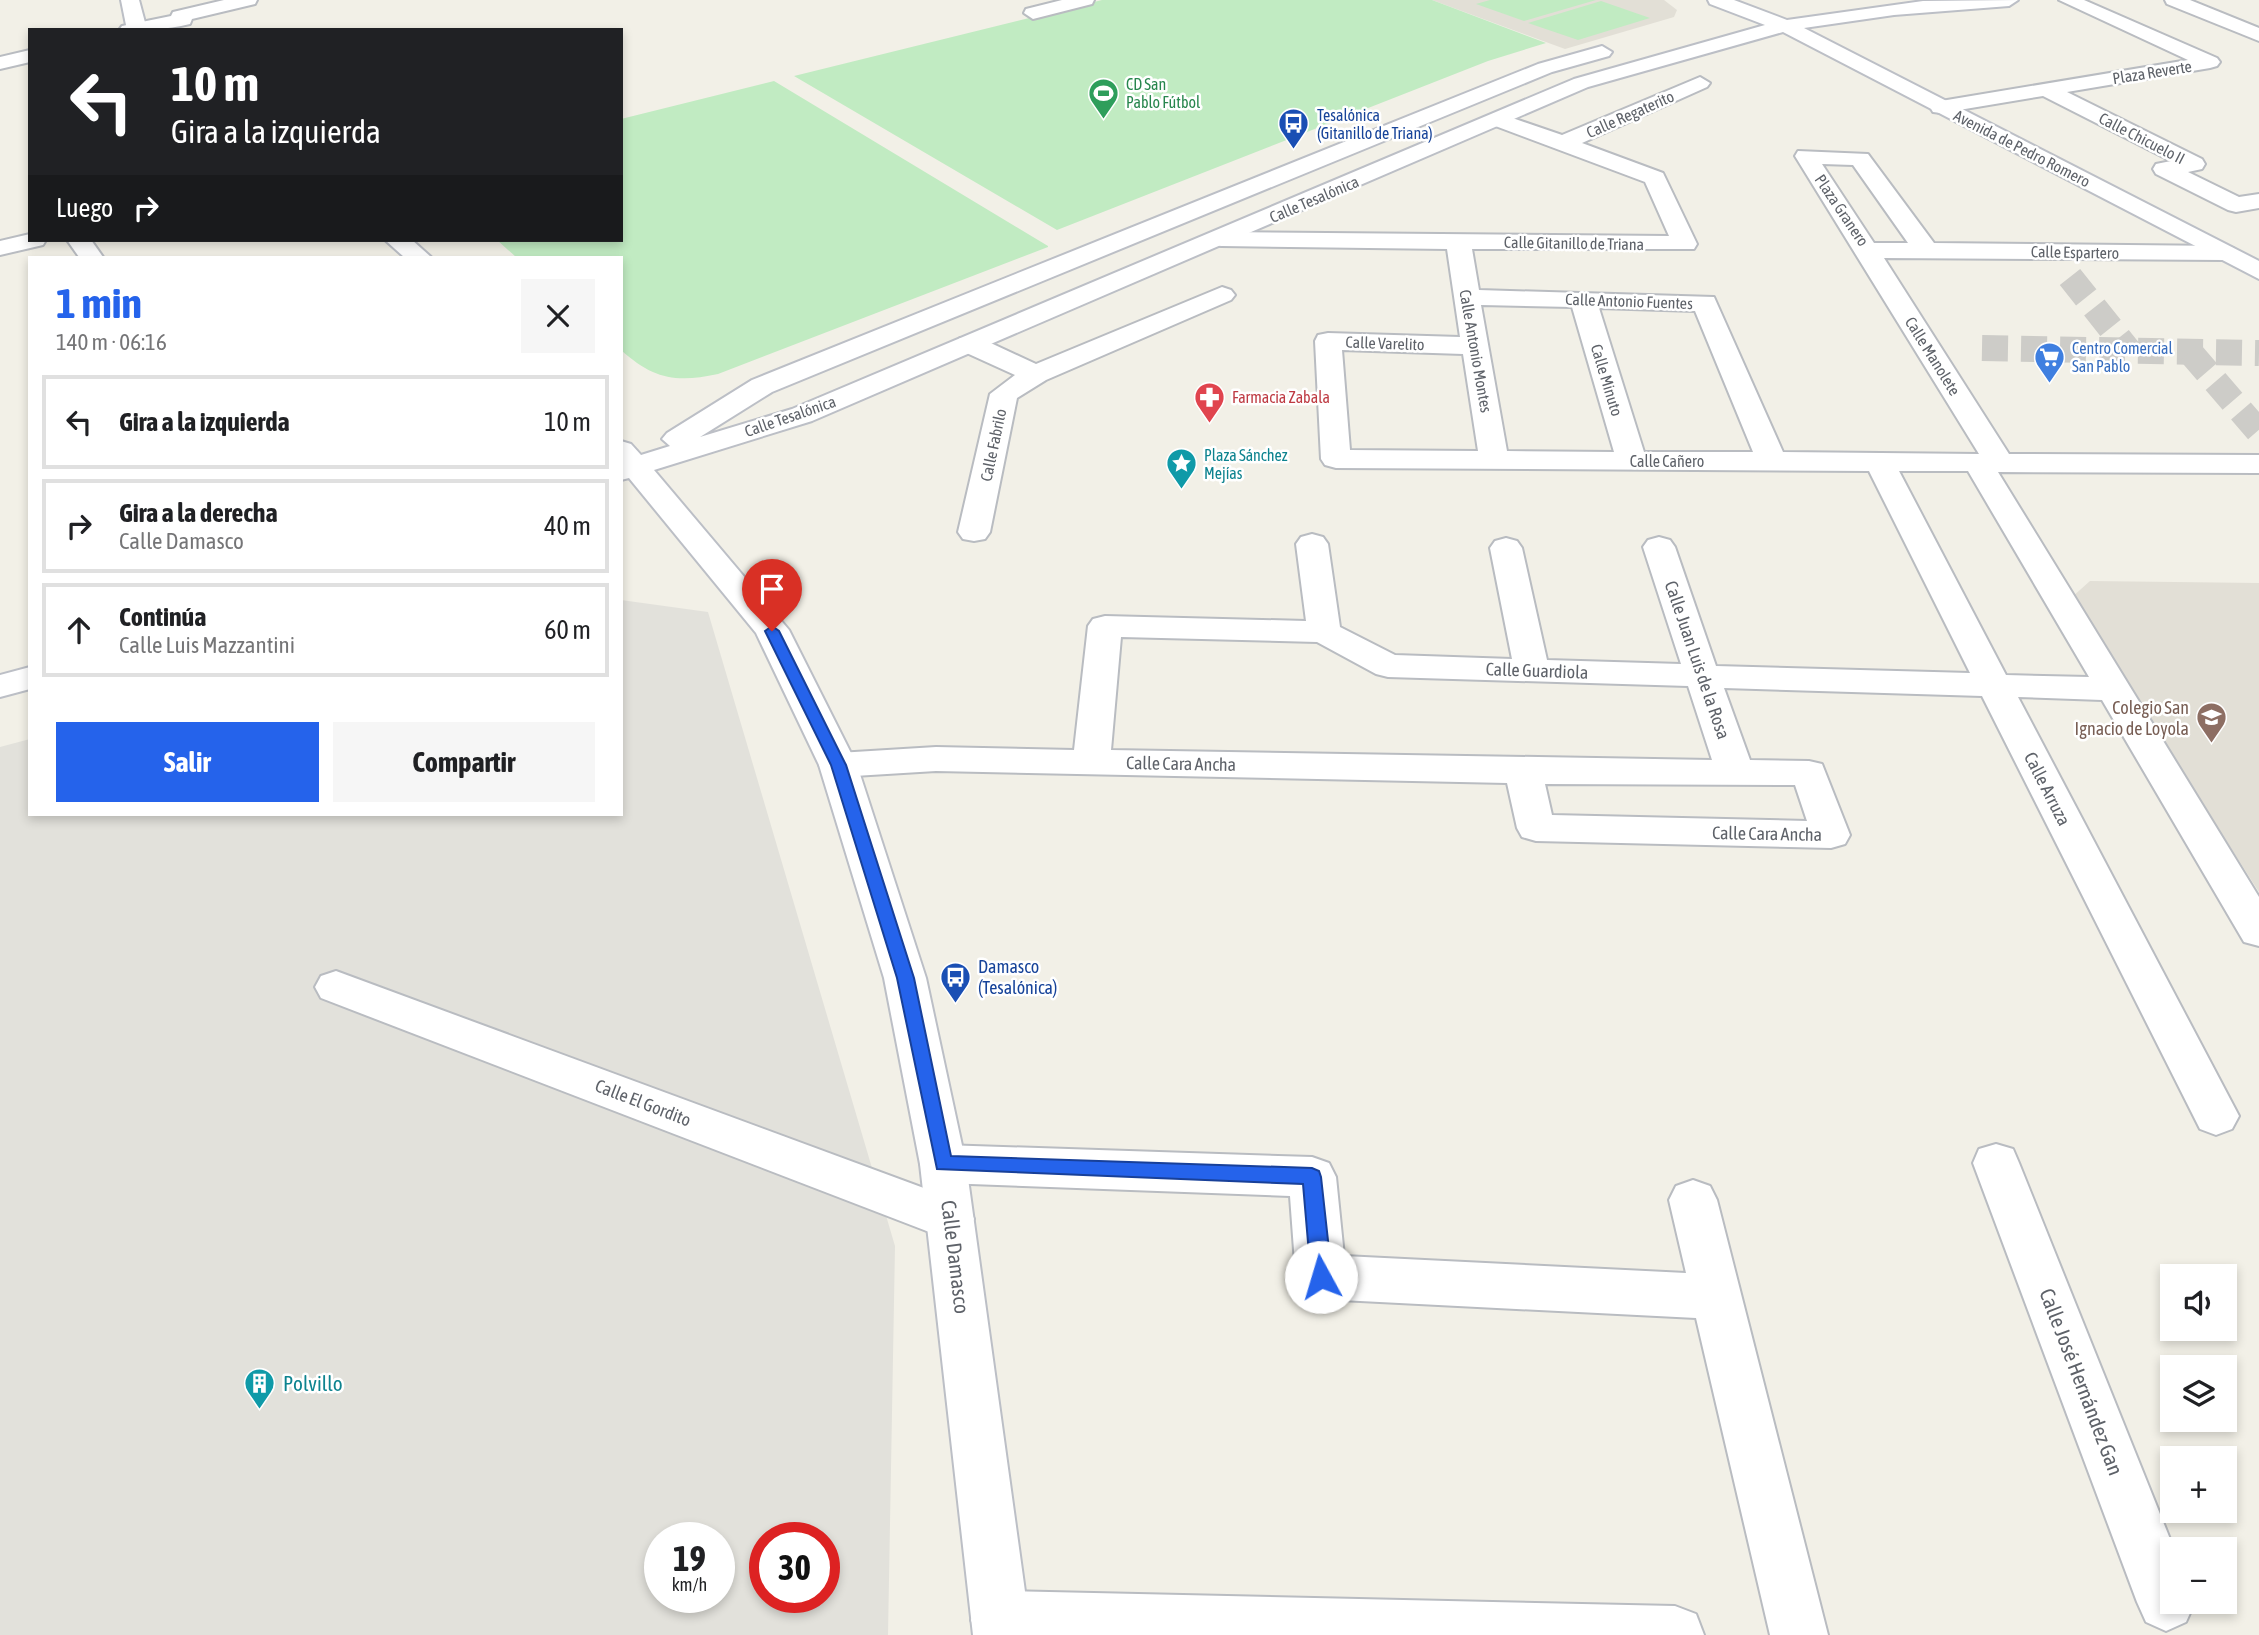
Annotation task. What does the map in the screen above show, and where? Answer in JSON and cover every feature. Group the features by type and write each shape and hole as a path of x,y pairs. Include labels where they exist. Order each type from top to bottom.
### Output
{"street":[{"path":"130,0 134,28"},
{"path":"139,28 183,20 180,16 191,11 248,0"},
{"path":"1033,13 1085,0"},
{"name":"Avenida de Pedro Romero","path":"1717,0 1784,26 2259,271"},
{"name":"Calle Tesalónica","path":"626,462 762,386 1545,68 1749,12 1843,0"},
{"name":"Calle Tesalónica","path":"626,462 802,415 1221,239 1581,83 1704,46 1784,26 1887,11 2009,0"},
{"name":"Plaza Reverte","path":"1941,107 2210,62 2068,0"},
{"path":"2174,0 2259,35"},
{"path":"1875,73 1866,39 1865,22 1887,11"},
{"path":"1704,46 1759,44 1807,53 1875,73"},
{"path":"0,63 28,56"},
{"name":"Calle Regaterito","path":"1561,145 1700,83"},
{"name":"Calle Chicuelo II","path":"2045,89 2194,164 2164,169 2236,205 2259,201"},
{"name":"Calle Gitanillo de Triana","path":"1221,239 1685,244 1655,178 1561,145 1498,119"},
{"name":"Plaza Granero","path":"1806,156 1860,159 1926,250 1867,250 1806,156"},
{"path":"0,248 28,241"},
{"path":"81,242 91,256"},
{"path":"400,242 418,256"},
{"name":"Calle Antonio Montes","path":"1458,242 1494,460"},
{"name":"Calle Manolete","path":"1867,250 2113,689 2259,931"},
{"name":"Calle Espartero","path":"1926,250 2224,253"},
{"name":"Calle Fabrilo","path":"974,533 1004,394 1037,374 1222,295"},
{"name":"Calle Antonio Fuentes","path":"1466,297 1705,303 1772,461"},
{"name":"Calle Minuto","path":"1583,300 1632,461"},
{"name":"Calle Varelito","path":"1336,459 1328,341 1475,346"},
{"path":"971,344 1037,374"},
{"name":"Calle Cañero","path":"1336,459 2259,464"},
{"name":"Calle Damasco","path":"626,462 772,631 838,765 905,978 943,1164 1001,1627"},
{"name":"Calle Arruza","path":"1879,462 2216,1116"},
{"path":"1312,544 1324,632"},
{"name":"Calle Juan Luis de la Rosa","path":"1659,547 1735,772"},
{"path":"1506,548 1532,671"},
{"name":"Calle Guardiola","path":"1091,762 1105,626 1324,632 1388,666 2113,689"},
{"path":"0,686 28,679"},
{"name":"Calle Cara Ancha","path":"838,765 936,759 1523,771 1810,773 1831,835 1536,828 1523,771"},
{"name":"Calle El Gordito","path":"336,987 950,1219"},
{"name":"Calle José Hernández Gan","path":"1996,1163 2160,1587"},
{"path":"943,1164 1312,1177 1321,1277 1717,1297"},
{"path":"1693,1200 1799,1635"},
{"path":"1001,1627 1675,1635"}],"shaded area":[{"path":"1432,0 1664,0 1677,10 1674,17 1565,49"},
{"name":"Colegio San Ignacio de Loyola","path":"2090,581 2259,583 2259,892 2071,598"},
{"path":"623,600 708,612 895,1246 888,1635 0,1635 0,747 28,740 28,816 623,816"}],"green space":[{"name":"CD San Pablo Fútbol","path":"1102,0 1432,0 1546,43 1488,61 1057,230 794,76"},
{"path":"1490,0 1596,0 1524,21 1476,4"},
{"path":"1601,1 1650,18 1578,40 1528,23"},
{"path":"774,81 1048,247 718,374 677,378 655,373 623,352 623,256 515,256 499,242 623,242 623,119"}],"tunnel":[{"path":"2070,277 2129,351"},
{"path":"1982,348 2129,351"},
{"path":"2129,351 2259,353"},
{"path":"2190,352 2259,432"}],"place":[{"name":"CD San Pablo Fútbol","path":"1103,120"},
{"name":"Tesalónica (Gitanillo de Triana)","path":"1294,151"},
{"name":"Centro Comercial San Pablo","path":"2049,384"},
{"name":"Farmacia Zabala","path":"1209,424"},
{"name":"Plaza Sánchez Mejías","path":"1181,491"},
{"name":"Colegio San Ignacio de Loyola","path":"2212,745"},
{"name":"Damasco (Tesalónica)","path":"955,1004"},
{"name":"Polvillo","path":"260,1411"}],"route":[{"path":"772,631 838,765 905,978 943,1164 1312,1177 1321,1277"}]}
